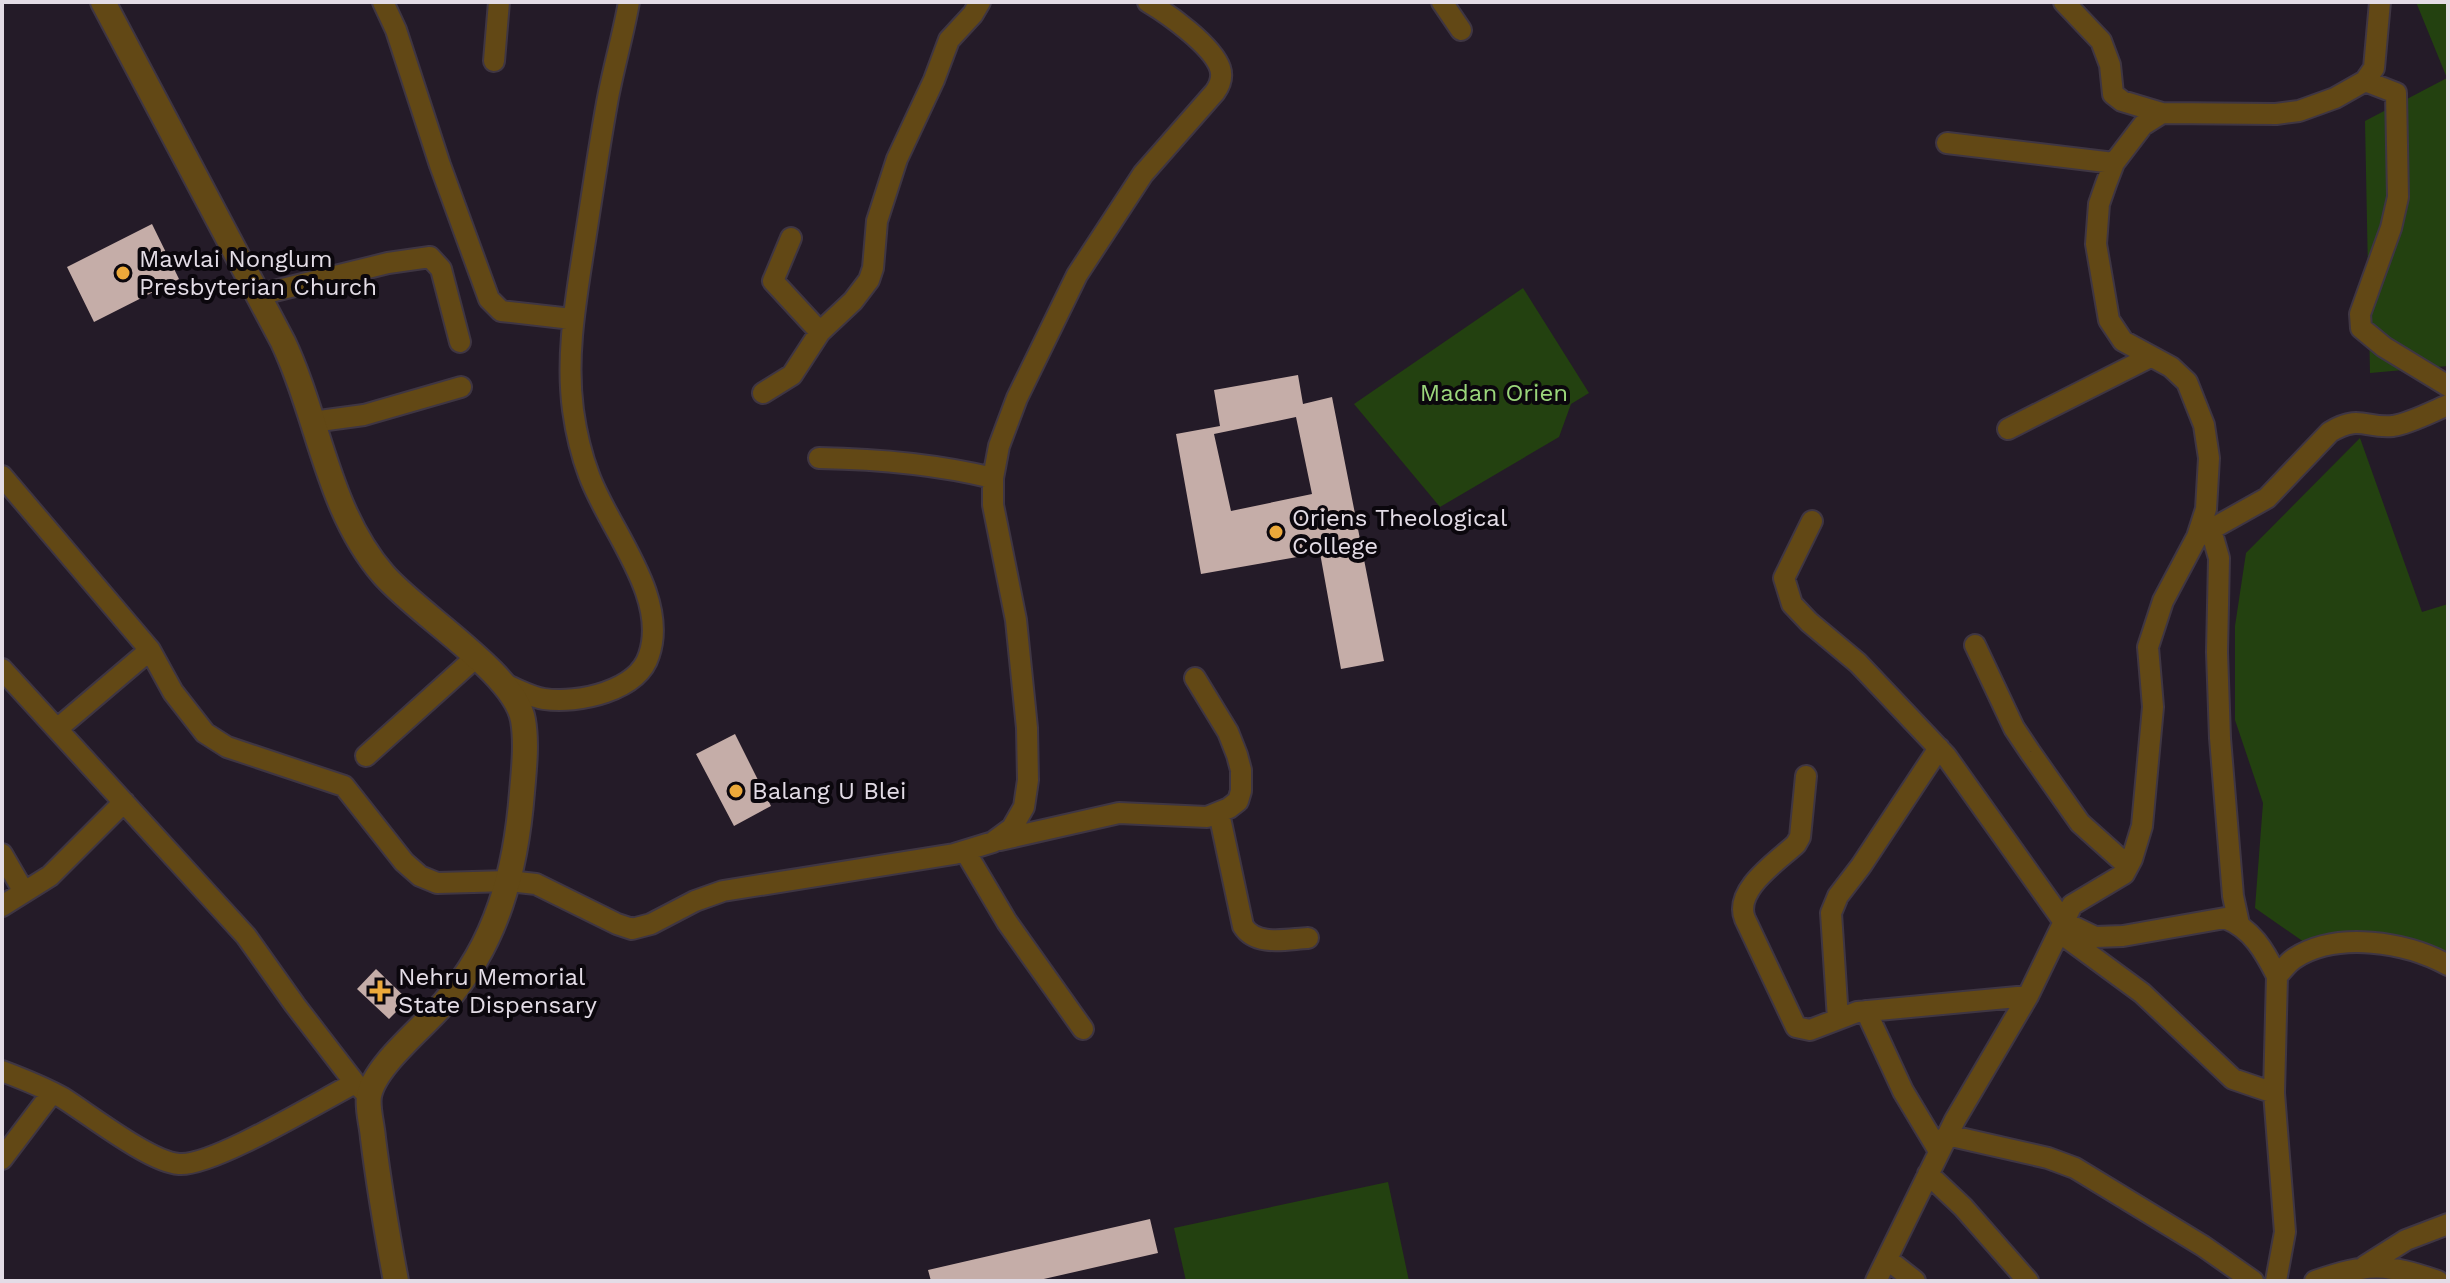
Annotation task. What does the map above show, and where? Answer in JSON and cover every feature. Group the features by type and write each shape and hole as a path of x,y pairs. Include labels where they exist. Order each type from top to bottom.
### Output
{"street":[{"path":"2,1071 52,1093 159,1159 179,1164 197,1162 227,1150 362,1090 445,1003 466,977 491,934 509,881 521,807 525,759 519,703 476,657 412,604 366,552 341,506 295,367 103,2"},
{"path":"383,2 396,30 440,165 489,299 501,311 572,319"},
{"path":"494,61 499,2"},
{"path":"504,684 544,699 600,694 624,685 639,673 649,657 654,635 649,606 636,569 589,477 577,438 572,406 572,319 607,102 629,2"},
{"path":"993,842 1012,828 1024,807 1028,780 1027,728 1016,620 993,505 993,478 999,446 1017,398 1077,275 1143,174 1220,84 1219,65 1206,49 1174,19 1148,2"},
{"path":"1442,2 1461,30"},
{"path":"2064,2 2101,41 2110,65 2113,94 2122,101 2162,113 2276,114 2299,111 2335,98 2365,81 2374,68 2380,2"},
{"path":"763,393 792,375 820,332 853,301 869,280 877,221 897,159 949,40 978,3"},
{"path":"2365,81 2396,93 2398,184 2391,228 2360,314 2361,328 2384,347 2448,386"},
{"path":"1876,1281 1943,1143 2028,996 2072,905 2124,874 2142,826 2153,707 2148,647 2163,601 2204,533 2209,458 2204,425 2187,382 2171,367 2123,341 2109,320 2096,244 2099,204 2114,163 2143,125 2162,113"},
{"path":"1947,143 2114,163"},
{"path":"791,238 773,281 820,332"},
{"path":"258,295 388,263 430,257 441,269 460,342"},
{"path":"2008,429 2150,357"},
{"path":"312,422 364,415 461,387"},
{"path":"2204,533 2267,498 2330,432 2341,425 2362,421 2390,426 2448,405"},
{"path":"819,458 931,465 993,478"},
{"path":"2,476 150,650 173,692 205,733 227,747 344,786 404,862 420,876 437,883 509,881 536,884 632,929 651,924 695,901 723,891 908,863 1119,813 1207,817 1219,813 1238,801 1241,770 1228,732 1195,678"},
{"path":"1812,521 1784,578 1792,604 1858,663 1939,748 2061,927 2142,993 2233,1079 2274,1093"},
{"path":"2204,533 2219,558 2217,652 2220,738 2233,896 2239,924"},
{"path":"1975,645 2014,728 2030,752 2080,823 2128,866"},
{"path":"57,729 150,650"},
{"path":"366,756 476,657"},
{"path":"2,669 246,936 362,1090 396,1281"},
{"path":"1838,1019 1831,913 1843,888 1939,748"},
{"path":"1806,776 1800,837 1752,885 1743,907 1743,913 1796,1027 1810,1030 1866,1011 2028,996"},
{"path":"2,906 50,876 124,802"},
{"path":"1219,813 1243,926 1248,933 1265,940 1308,938"},
{"path":"965,851 1007,922 1083,1029"},
{"path":"2,854 24,892"},
{"path":"2061,927 2095,937 2123,936 2225,918 2239,924 2258,942 2277,976 2274,1093 2285,1232 2276,1281"},
{"path":"2277,976 2293,959 2305,953 2325,946 2360,942 2422,953 2448,965"},
{"path":"1866,1011 1903,1091 1943,1143 2048,1158 2075,1168 2190,1238 2253,1281"},
{"path":"2,1159 52,1093"},
{"path":"1928,1174 1963,1207 2028,1281"},
{"path":"2315,1281 2365,1266 2406,1240 2448,1224"},
{"path":"1887,1259 1915,1281"},
{"path":"2365,1266 2413,1273 2438,1281"}],"green space":[{"path":"2416,2 2448,2 2448,366 2370,373 2365,121 2447,78"},
{"name":"Madan Orien","path":"1523,288 1589,393 1571,404 1559,437 1440,507 1354,404"},
{"path":"2360,438 2422,612 2448,604 2448,957 2314,949 2255,908 2263,803 2235,720 2235,626 2246,553"},
{"path":"1388,1182 1409,1281 1186,1281 1174,1228"}],"building":[{"name":"Mawlai Nonglum Presbyterian Church","path":"152,224 179,279 94,322 67,267"},
{"name":"Oriens Theological College","path":"1298,375 1303,404 1332,397 1384,661 1341,669 1320,553 1201,574 1176,434 1220,426 1214,390","holes":["1296,417 1312,494 1231,511 1214,434"]},
{"path":"735,734 771,806 734,826 696,754"},
{"path":"376,969 408,1000 389,1019 357,989"},
{"path":"1150,1219 1158,1253 1035,1281 931,1281 928,1270"}],"place":[{"name":"Mawlai Nonglum Presbyterian Church","path":"123,273"},
{"name":"Oriens Theological College","path":"1276,532"},
{"name":"Balang U Blei","path":"736,791"},
{"name":"Nehru Memorial State Dispensary","path":"380,991"}]}
